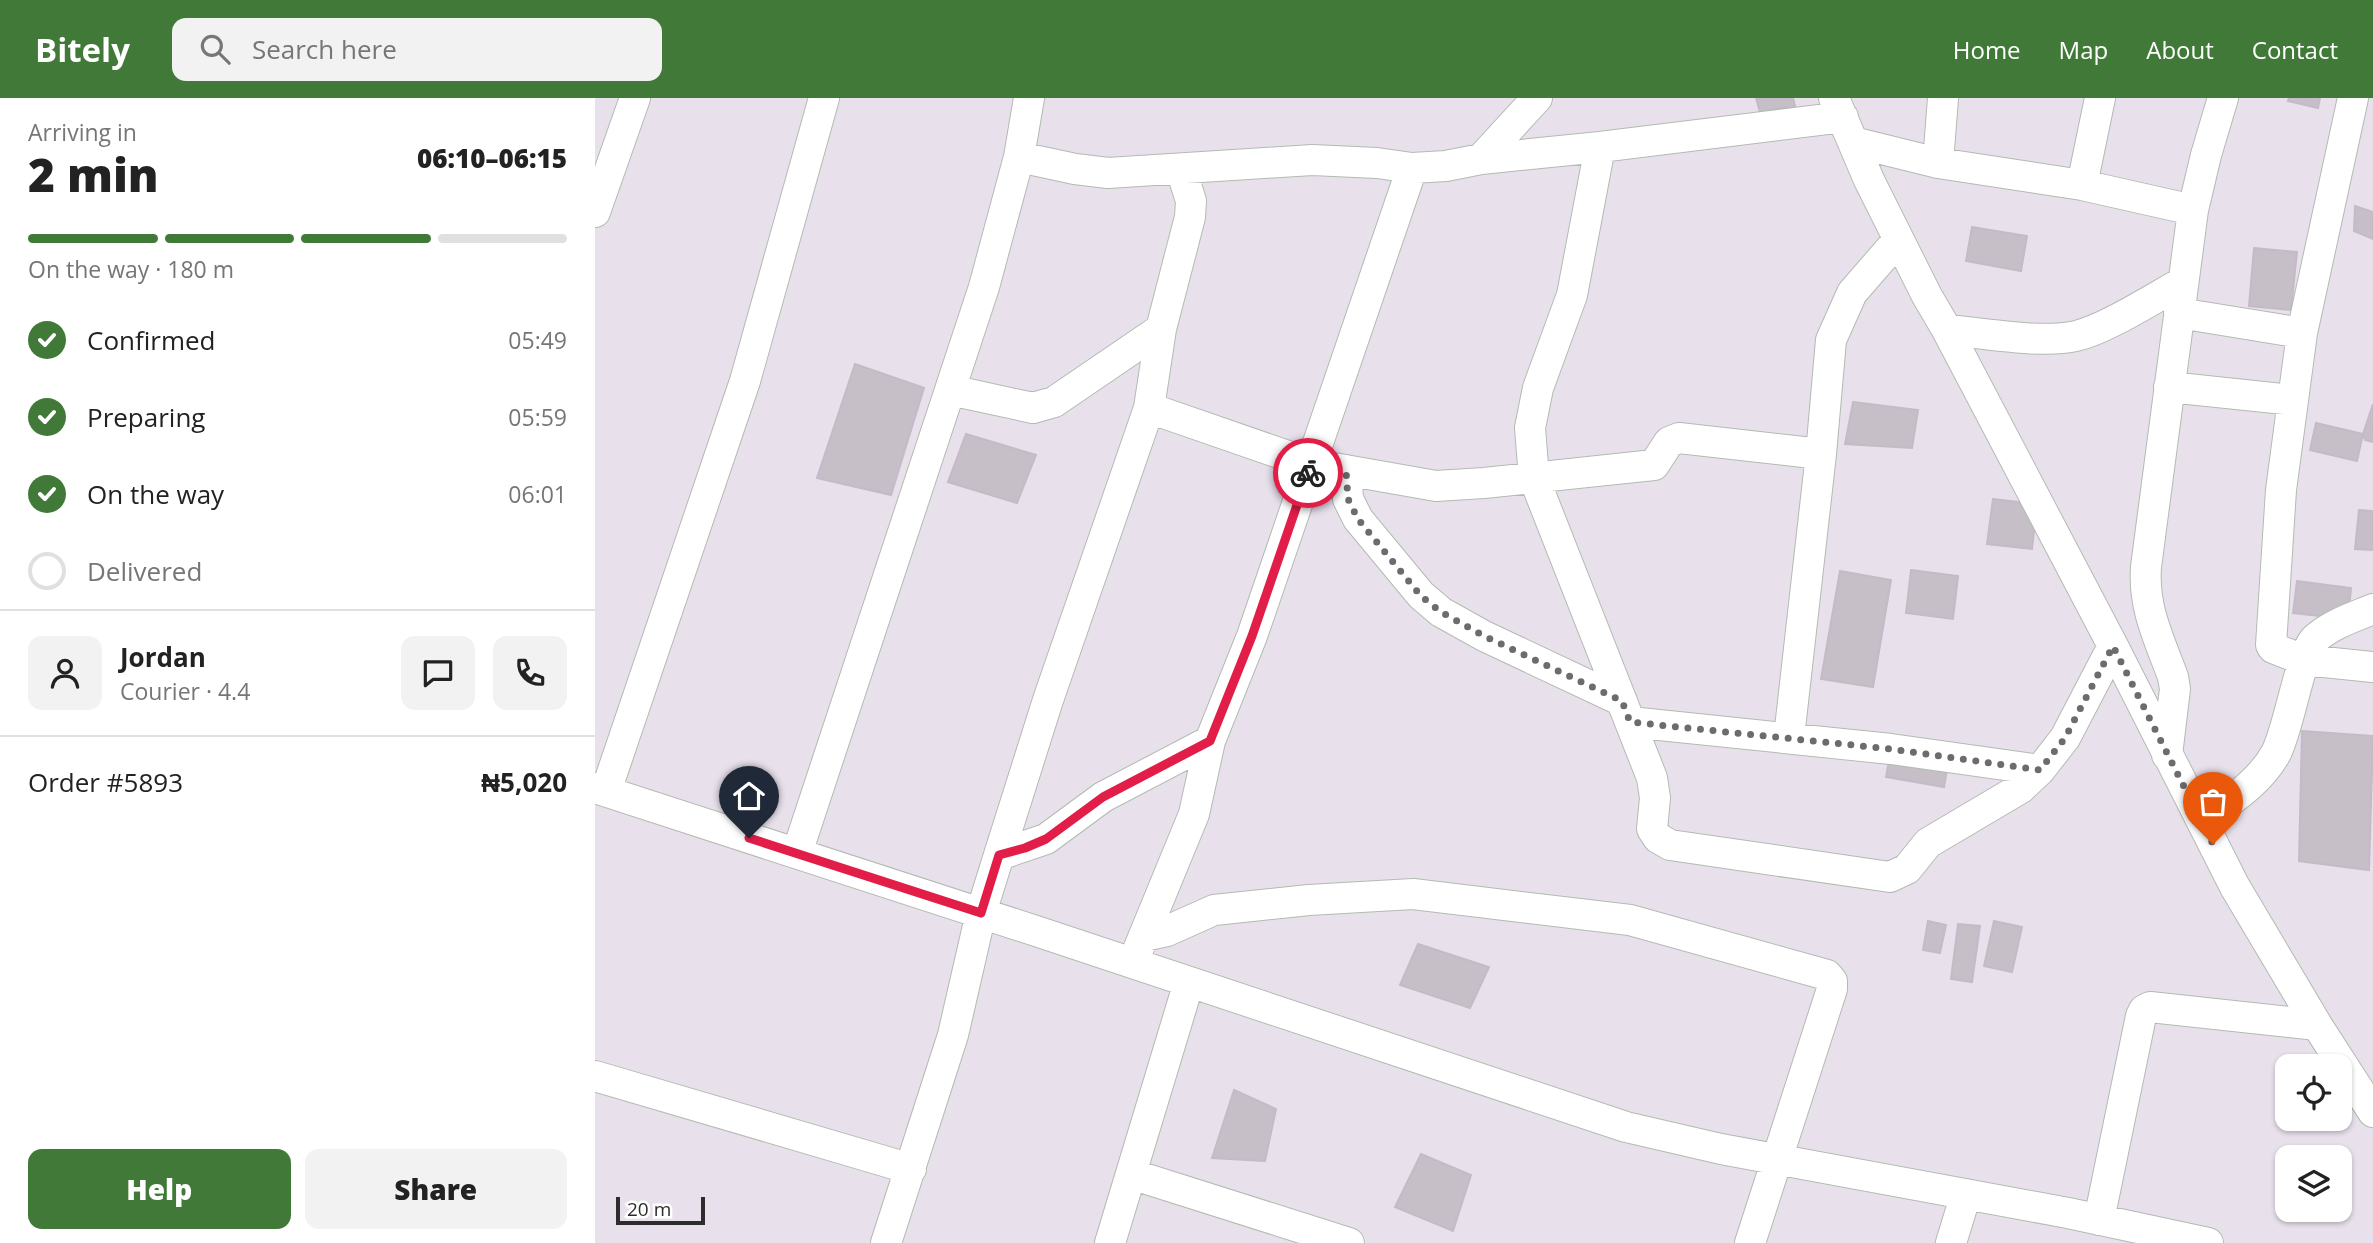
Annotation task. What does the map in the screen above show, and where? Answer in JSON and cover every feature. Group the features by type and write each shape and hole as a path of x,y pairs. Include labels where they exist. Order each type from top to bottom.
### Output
{"street":[{"path":"595,212 635,98"},
{"path":"824,98 745,381 600,790 981,913 1138,950 1189,982 1626,1127 1778,1160 1966,1194 2208,1243"},
{"path":"797,853 984,287 1019,157 1029,98"},
{"path":"1481,159 1537,98"},
{"path":"1938,163 1944,98"},
{"path":"2082,186 2100,98"},
{"path":"2167,755 2175,689 2147,608 2145,586 2193,210 2223,98"},
{"path":"2353,98 2302,333 2281,491 2271,645 2304,660 2373,667"},
{"path":"1019,157 1108,173 1312,159 1412,168 1843,119 1938,163 2082,186 2193,210"},
{"path":"1843,119 1898,240 2113,646 2235,887 2317,1025 2373,1112"},
{"path":"1600,147 1572,295 1538,388 1530,428 1534,478 1652,778 1655,798 1652,829 1664,842 1891,877 1907,869 1928,843 2021,788 2040,770 2065,738 2113,646"},
{"path":"1138,950 1194,814 1210,741 1252,636 1412,168"},
{"path":"886,1243 953,1035 981,913 999,855 1048,700 1149,408 1161,329 1189,217 1191,201 1181,169"},
{"path":"1789,737 1831,340 1852,293 1898,240"},
{"path":"1947,330 2048,338 2077,336 2183,282"},
{"path":"2179,313 2302,333"},
{"path":"950,390 1033,408 1053,402 1161,329"},
{"path":"2169,387 2293,400"},
{"path":"1149,408 1311,464 1436,486 1654,465 1669,442 1679,438 1821,454"},
{"path":"1346,470 1348,499 1358,519 1421,596 1441,612 1626,712 1789,737 2040,770"},
{"path":"2202,822 2257,780 2275,755 2286,730 2304,660 2314,639 2348,619 2373,609"},
{"path":"999,855 1046,839 1103,797 1210,741"},
{"path":"1138,950 1167,931 1214,910 1309,900 1413,894 1630,920 1826,975 1832,981 1832,989 1750,1243"},
{"path":"1110,1243 1189,982"},
{"path":"2099,1220 2144,1010 2150,1007 2317,1025"},
{"path":"595,1076 911,1169"},
{"path":"1131,1174 1349,1243"},
{"path":"1951,1243 1966,1194"}],"building":[{"path":"1756,98 1793,98 1795,106 1760,112"},
{"path":"2289,98 2320,98 2318,108 2288,101"},
{"path":"2355,206 2373,212 2373,239 2354,231"},
{"path":"1972,227 2027,236 2021,271 1966,261"},
{"path":"2254,248 2297,252 2291,310 2249,306"},
{"path":"855,364 924,388 891,495 817,478"},
{"path":"1853,402 1918,410 1912,448 1845,444"},
{"path":"2373,404 2373,442 2365,440 2363,434"},
{"path":"2316,423 2363,434 2357,461 2310,450"},
{"path":"966,434 1036,455 1017,503 948,482"},
{"path":"1993,499 2037,504 2032,549 1987,544"},
{"path":"2359,510 2373,511 2373,550 2355,549"},
{"path":"1911,570 1958,576 1953,619 1906,613"},
{"path":"1840,571 1891,580 1873,687 1821,679"},
{"path":"2297,581 2351,588 2348,619 2293,613"},
{"path":"2302,731 2373,736 2369,870 2299,861"},
{"path":"1891,749 1949,758 1944,787 1886,777"},
{"path":"1928,921 1946,925 1940,953 1923,950"},
{"path":"1994,921 2022,927 2012,972 1984,966"},
{"path":"1958,924 1980,926 1972,982 1951,979"},
{"path":"1418,944 1489,967 1470,1008 1400,985"},
{"path":"1234,1090 1276,1109 1265,1161 1212,1158"},
{"path":"1421,1154 1471,1175 1453,1231 1395,1207"}],"way so far":[{"path":"1308,473 1311,464 1346,470 1348,499 1358,519 1421,596 1441,612 1484,636 1622,701 1630,722 1789,737 2040,770 2065,738 2113,646 2213,844"}],"route":[{"path":"749,838 981,913 999,855 1046,839 1103,797 1210,741 1252,636 1308,473"}]}
